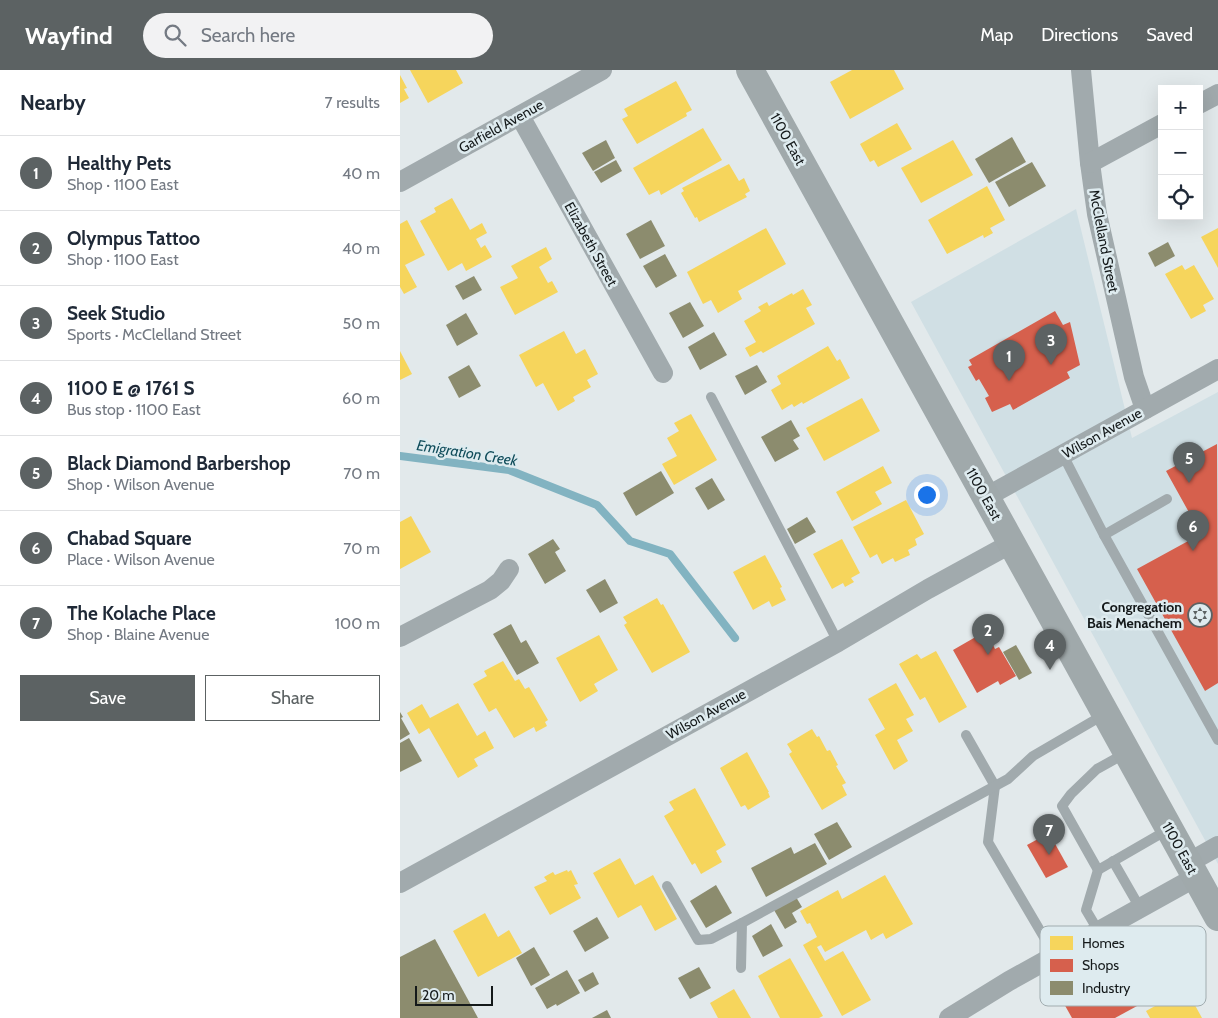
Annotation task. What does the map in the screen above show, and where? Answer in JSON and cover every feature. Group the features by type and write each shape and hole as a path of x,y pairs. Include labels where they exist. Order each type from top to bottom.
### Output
{"street":[{"name":"Garfield Avenue","path":"400,182 602,70"},
{"name":"1100 East","path":"750,70 1218,917"},
{"name":"McClelland Street","path":"1082,70 1090,163 1097,214 1134,377 1145,409"},
{"path":"1203,102 1218,94"},
{"name":"Elizabeth Street","path":"520,116 663,373"},
{"path":"1090,163 1158,126"},
{"name":"Wilson Avenue","path":"986,497 1218,369"},
{"name":"Wilson Avenue","path":"400,883 838,642 928,589 1012,543"},
{"path":"400,637 490,590 501,581 508,569"},
{"path":"1109,926 1140,908 1192,870 1218,846"},
{"path":"949,1018 1040,965"}],"lane":[{"path":"711,397 838,642"},
{"path":"1063,455 1104,535 1218,740"},
{"path":"1104,535 1167,499"},
{"path":"668,886 698,940 711,939 1008,779 1033,756 1106,714"},
{"path":"966,736 995,786 988,842 1040,929"},
{"path":"1098,870 1062,806 1071,794 1097,769 1127,753"},
{"path":"1095,926 1086,910 1098,870 1170,829"},
{"path":"1113,861 1140,908"},
{"path":"741,968 742,923"}],"shaded area":[{"path":"1076,209 1132,438 1218,392 1218,864 911,302"}],"building: Homes":[{"path":"410,70 456,70 463,83 428,103"},
{"path":"852,70 894,70 904,89 850,119 830,82"},
{"path":"400,75 407,88 404,89 409,98 400,103"},
{"path":"676,81 692,110 686,113 687,116 637,144 622,119 628,116 624,109"},
{"path":"897,123 912,149 878,167 874,160 870,162 860,144"},
{"path":"703,128 722,160 661,195 659,190 649,195 633,168"},
{"path":"953,140 973,175 921,203 901,168"},
{"path":"729,164 739,181 744,178 750,191 745,194 747,197 699,222 681,193 684,191 682,188"},
{"path":"987,186 1005,220 990,228 993,233 984,238 983,235 947,254 928,220"},
{"path":"452,198 470,230 482,223 487,233 476,239 481,248 485,245 492,257 466,271 462,263 448,271 420,221 436,212 434,208"},
{"path":"407,220 425,255 405,265 417,287 404,294 400,287 400,224"},
{"path":"766,228 786,264 738,291 742,299 718,313 711,300 703,304 687,272"},
{"path":"1218,228 1218,268 1201,237"},
{"path":"546,247 552,259 539,267 548,283 552,281 558,292 515,315 500,287 518,278 511,266"},
{"path":"1182,265 1185,270 1194,265 1214,299 1203,305 1206,311 1191,319 1165,274"},
{"path":"803,289 812,305 806,308 815,324 763,353 761,351 750,357 745,348 756,342 744,321 761,311 758,307 767,302 769,306"},
{"path":"564,331 576,354 585,349 598,374 587,380 591,387 573,397 575,401 558,411 543,383 536,387 519,355"},
{"path":"828,346 837,361 840,359 850,378 803,404 802,402 794,407 792,404 782,410 771,390 781,384 777,376"},
{"path":"400,351 412,374 400,380"},
{"path":"862,398 880,431 824,461 806,428"},
{"path":"691,414 717,460 674,485 662,464 677,456 667,438 679,431 674,423"},
{"path":"883,466 892,483 875,492 882,504 852,521 836,492"},
{"path":"906,500 924,534 915,539 917,545 908,550 910,555 895,562 893,558 882,564 877,554 870,558 853,527"},
{"path":"411,516 431,552 400,569 400,522"},
{"path":"842,539 860,573 851,578 854,582 845,587 843,583 832,589 813,554"},
{"path":"765,555 782,587 780,588 786,600 772,607 769,601 753,610 733,572"},
{"path":"657,598 661,605 663,604 690,652 652,673 624,625 627,623 623,617"},
{"path":"599,635 618,670 594,684 598,691 580,702 556,658"},
{"path":"936,651 967,707 939,723 925,697 920,700 899,664 917,654 921,659"},
{"path":"503,661 515,681 519,679 525,689 529,687 548,720 545,722 547,726 536,732 534,727 514,738 496,708 489,712 473,684 487,676 484,671"},
{"path":"896,683 914,715 906,719 913,731 897,740 908,761 894,770 875,735 885,729 868,699"},
{"path":"458,703 477,736 485,731 494,748 474,759 478,766 458,778 429,728 419,734 407,713 422,704 430,718"},
{"path":"812,729 817,737 819,736 827,751 830,750 838,765 836,766 846,783 842,785 847,795 822,810 789,754 792,752 787,744"},
{"path":"747,752 770,797 748,810 745,805 741,807 720,768"},
{"path":"695,788 726,845 716,851 722,862 701,874 695,863 692,865 664,816 674,810 669,802"},
{"path":"620,858 635,885 653,875 677,919 655,931 641,905 618,918 593,873"},
{"path":"567,870 568,872 571,870 578,884 574,885 581,898 550,915 534,887 547,881 544,877 553,872 555,875"},
{"path":"885,875 913,924 886,939 883,933 871,940 866,930 825,952 821,945 817,947 825,961 843,951 871,1000 842,1016 803,945 817,937 810,923 807,924 800,911 838,890 842,899"},
{"path":"485,913 498,937 509,930 522,953 478,977 453,931"},
{"path":"790,958 823,1016 819,1018 780,1018 758,976"},
{"path":"734,989 751,1018 718,1018 710,1003"},
{"path":"1155,1006 1195,1006 1202,1018 1150,1018 1146,1011"}],"building: Shops":[{"path":"1055,311 1063,325 1070,322 1080,365 1067,372 1070,378 1013,410 1010,404 992,412 985,398 989,396 979,379 976,381 968,367 972,365 969,360"},
{"path":"1217,444 1218,683 1205,691 1137,569 1201,534 1166,471"},
{"path":"986,631 995,649 999,647 1016,676 1000,685 998,681 977,693 953,650"},
{"path":"1049,833 1068,867 1046,878 1027,845"},
{"path":"1065,1006 1137,1006 1115,1018 1072,1018"}],"building: Industry":[{"path":"1012,137 1026,162 989,183 975,159"},
{"path":"606,140 615,158 593,171 582,153"},
{"path":"616,160 622,171 601,183 594,172"},
{"path":"1032,162 1046,186 1009,207 995,182"},
{"path":"651,220 665,246 640,259 626,234"},
{"path":"1168,242 1175,256 1155,267 1148,253"},
{"path":"665,254 677,276 656,288 643,266"},
{"path":"474,276 482,290 463,300 455,286"},
{"path":"690,302 704,326 683,338 669,313"},
{"path":"466,313 478,334 457,346 446,325"},
{"path":"714,332 727,355 700,370 688,347"},
{"path":"469,365 481,386 459,398 448,377"},
{"path":"757,365 767,382 745,395 735,376"},
{"path":"791,420 800,436 793,440 799,449 775,462 761,437"},
{"path":"661,471 674,493 636,516 623,493"},
{"path":"712,478 725,500 708,510 695,488"},
{"path":"807,517 816,532 795,544 787,529"},
{"path":"553,539 560,549 555,552 566,571 545,584 528,554"},
{"path":"605,579 618,603 600,613 586,590"},
{"path":"511,624 521,643 526,640 539,663 517,675 493,634"},
{"path":"1016,645 1032,673 1019,680 1003,652"},
{"path":"400,712 403,717 401,718 410,734 400,740"},
{"path":"409,738 422,761 400,772 400,743"},
{"path":"837,822 852,847 829,860 814,834"},
{"path":"815,843 827,864 766,897 751,868 791,847 794,854"},
{"path":"716,885 732,913 706,928 690,901"},
{"path":"796,897 802,907 792,913 797,922 785,929 774,910"},
{"path":"597,917 609,938 585,952 573,931"},
{"path":"771,924 783,946 763,957 752,936"},
{"path":"435,939 478,1018 400,1018 400,957"},
{"path":"534,947 550,975 531,986 516,958"},
{"path":"699,967 711,988 690,999 678,978"},
{"path":"567,970 580,993 557,1006 556,1004 547,1009 535,988"},
{"path":"593,972 599,984 585,992 578,980"},
{"path":"607,1010 611,1018 592,1018"}],"waterway":[{"name":"Emigration Creek","path":"400,456 509,470 597,505 630,541 670,554 735,638"}],"place":[{"name":"Seek Studio","path":"1051,365"},
{"name":"Healthy Pets","path":"1009,381"},
{"name":"Black Diamond Barbershop","path":"1189,483"},
{"name":"Chabad Square","path":"1193,551"},
{"name":"Congregation Bais Menachem","path":"1200,615"},
{"name":"Olympus Tattoo","path":"988,655"},
{"name":"1100 E @ 1761 S","path":"1050,670"},
{"name":"The Kolache Place","path":"1049,855"}]}
